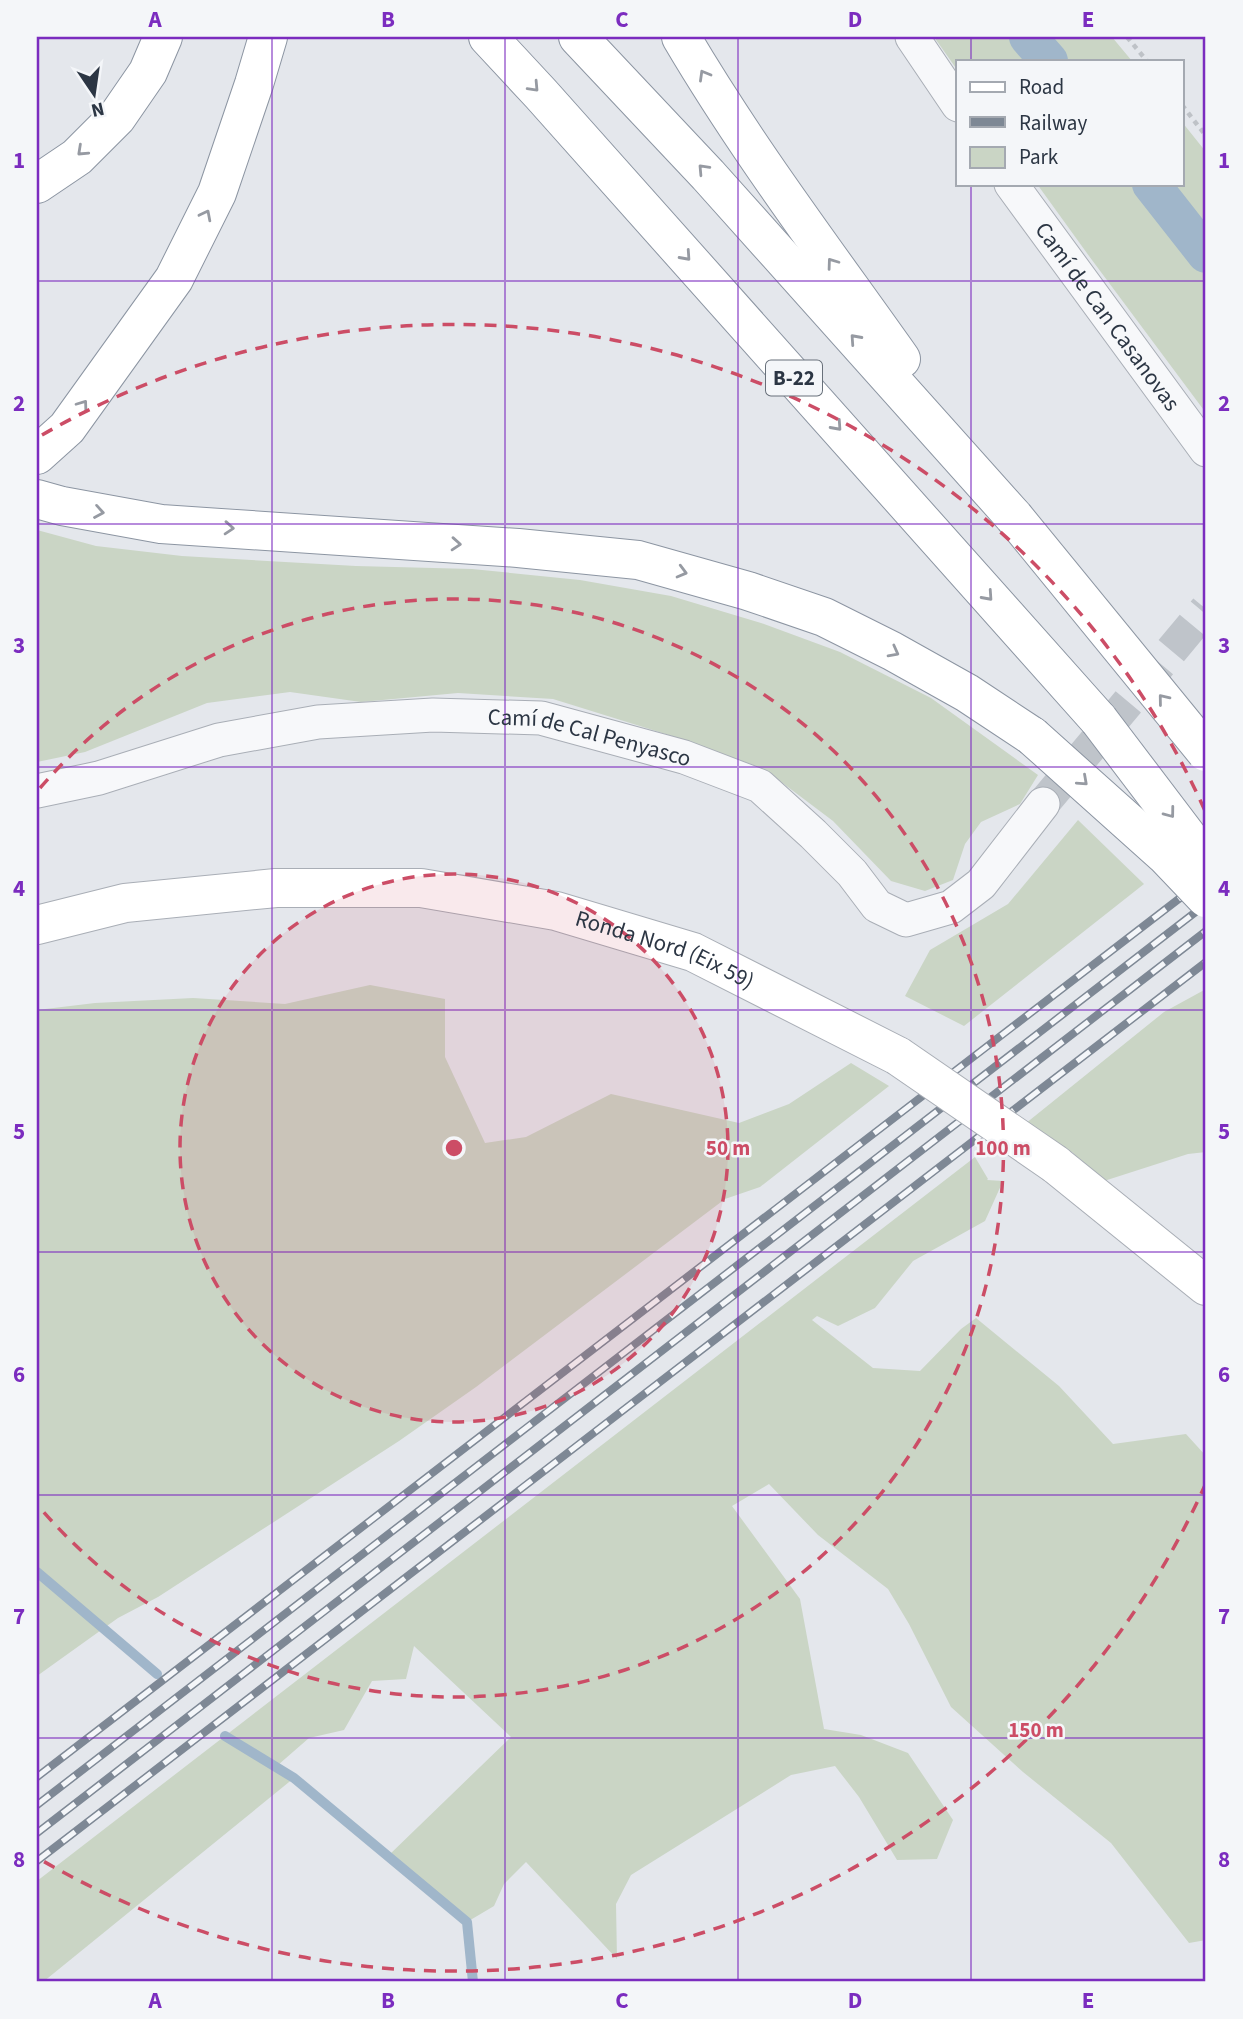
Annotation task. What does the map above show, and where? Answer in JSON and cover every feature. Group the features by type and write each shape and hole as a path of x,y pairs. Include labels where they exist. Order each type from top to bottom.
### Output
{"main road":[{"path":"37,184 77,157 117,117 148,72 163,37"},
{"path":"37,455 67,428 174,279 217,193 268,37"},
{"name":"B-22","path":"488,37 1099,720 1206,861"},
{"path":"578,37 708,175 1014,517 1206,752"},
{"path":"681,37 785,196 1014,517"},
{"path":"37,499 161,524 518,548 638,560 735,587 824,617 967,693 1032,736 1165,855 1206,898"},
{"name":"Ronda Nord (Eix 59)","path":"37,925 125,903 275,888 421,888 556,911 693,951 898,1056 1055,1164 1206,1286"}],"street":[{"path":"912,37 956,102"},
{"name":"Camí de Can Casanovas","path":"1012,186 1206,450"},
{"name":"Camí de Cal Penyasco","path":"37,791 99,778 219,740 318,722 433,715 541,718 684,757 760,786 852,873 877,906 905,920 951,907 981,884 1043,804"}],"path":[{"path":"1127,37 1146,60"},
{"path":"1184,108 1206,135"}],"green space":[{"path":"934,37 1112,37 1131,60 956,60 956,68"},
{"path":"1184,124 1206,152 1206,413 1038,186 1184,186"},
{"path":"37,530 96,546 182,556 356,566 472,569 580,580 671,596 761,623 840,652 931,698 1038,775 1020,804 981,822 965,844 953,880 925,891 891,881 833,821 764,769 688,741 553,699 458,693 361,702 290,692 207,703 85,752 37,762"},
{"path":"1078,820 1144,884 964,1026 905,996 930,950 1008,904"},
{"path":"370,985 445,999 445,1057 485,1143 526,1137 611,1094 739,1123 789,1104 851,1063 889,1086 760,1187 725,1199 476,1387 399,1441 158,1597 118,1618 37,1676 37,1010 95,1003 193,998 285,1004"},
{"path":"1206,989 1206,1152 1188,1154 1104,1181 1072,1152 1025,1147 1020,1128 1164,1012"},
{"path":"975,1157 987,1180 1003,1181 985,1221 913,1261 875,1308 838,1326 817,1316 812,1320 873,1368 920,1371 961,1329 976,1318 1059,1386 1113,1444 1186,1434 1206,1456 1206,1940 1189,1943 1111,1843 1023,1772 951,1707 888,1589 818,1535 769,1484 732,1506 800,1599 824,1729 861,1735 908,1753 953,1820 937,1859 897,1860 859,1797 835,1766 791,1775 631,1875 616,1904 617,1959 526,1862 504,1884 494,1906 467,1922 388,1856 511,1737 414,1646 406,1679 372,1681 344,1730 309,1738 278,1765 294,1778 43,1982 37,1982 37,1881"}],"waterway":[{"path":"1028,37 1048,60"},
{"path":"1153,186 1206,254"},
{"path":"37,1572 157,1674"},
{"path":"225,1736 294,1778 467,1922 473,1982"}],"tunnel":[{"path":"1043,804 1206,609"}],"railway":[{"path":"37,1777 1206,878"},
{"path":"37,1805 1206,904"},
{"path":"37,1833 1206,931"},
{"path":"37,1861 1206,962"}]}
